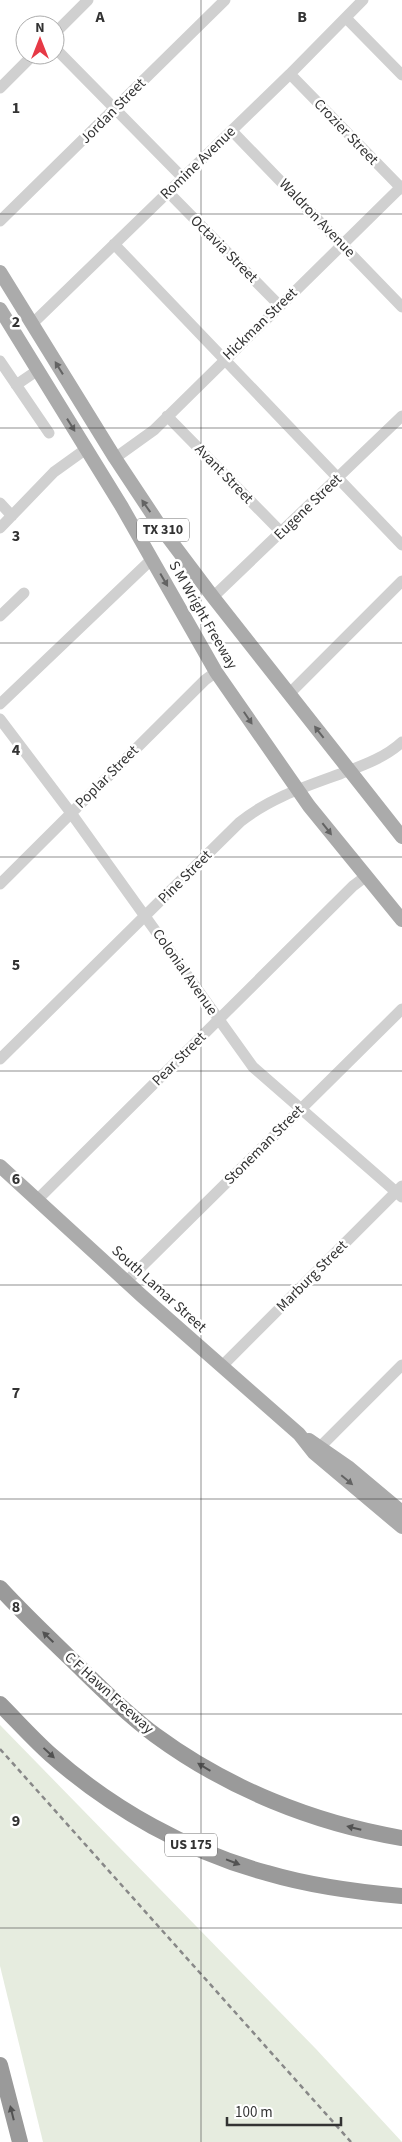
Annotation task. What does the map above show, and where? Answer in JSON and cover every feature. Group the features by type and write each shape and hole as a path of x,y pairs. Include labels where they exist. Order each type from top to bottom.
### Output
{"highway":[{"name":"C F Hawn Freeway","path":"0,1588 121,1708 176,1749 229,1781 298,1811 354,1828 402,1838"},
{"name":"US 175","path":"0,1704 51,1755 86,1783 146,1822 187,1843 247,1868 276,1876 330,1887 402,1896"},
{"path":"0,2065 20,2142"}],"main road":[{"name":"S M Wright Freeway","path":"0,272 141,498 213,597 402,837"},
{"name":"S M Wright Freeway","path":"0,309 152,559 216,672 298,789 365,877 402,920"},
{"name":"South Lamar Street","path":"0,1166 126,1282 317,1449 402,1528"},
{"name":"South Lamar Street","path":"317,1449 348,1466 402,1512"}],"street":[{"path":"65,24 88,0"},
{"name":"Jordan Street","path":"0,221 225,0"},
{"name":"Romine Avenue","path":"32,324 232,131 361,1"},
{"path":"346,18 402,75"},
{"path":"65,58 182,178"},
{"path":"0,88 23,65"},
{"name":"Crozier Street","path":"290,74 402,188"},
{"name":"Waldron Avenue","path":"232,131 402,306"},
{"name":"Hickman Street","path":"115,458 138,443 168,416 402,188"},
{"name":"Octavia Street","path":"168,192 280,305"},
{"path":"114,244 402,545"},
{"path":"0,361 49,433"},
{"path":"16,385 38,370"},
{"name":"Avant Street","path":"168,416 281,532"},
{"name":"Eugene Street","path":"213,597 402,416"},
{"path":"0,528 54,472 86,449"},
{"path":"0,503 12,516"},
{"path":"0,704 152,559"},
{"path":"289,694 402,581"},
{"path":"0,616 24,593"},
{"name":"Poplar Street","path":"0,884 205,680 216,672"},
{"name":"Colonial Avenue","path":"0,719 71,813 253,1067 400,1191"},
{"name":"Pine Street","path":"0,1059 146,917 240,822 269,801 376,759 402,742"},
{"name":"Pear Street","path":"37,1200 356,883 365,877"},
{"name":"Stoneman Street","path":"126,1282 402,1009"},
{"name":"Marburg Street","path":"222,1366 400,1191"},
{"path":"317,1449 402,1364"}],"shaded area":[{"path":"0,1725 316,2049 402,2142 43,2142 0,1966"}],"railway":[{"path":"0,1749 351,2142"}]}
